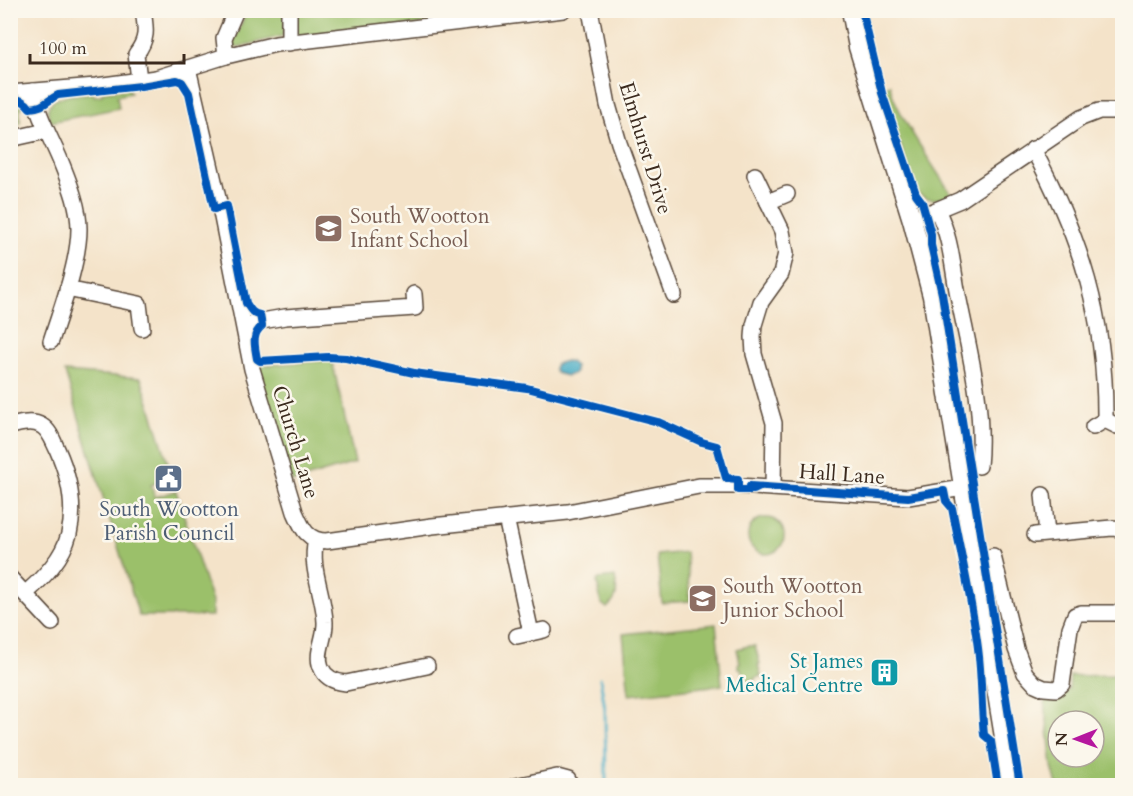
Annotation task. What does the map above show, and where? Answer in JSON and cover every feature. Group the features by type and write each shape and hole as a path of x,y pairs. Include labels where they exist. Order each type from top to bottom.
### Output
{"main road":[{"path":"851,10 858,47 912,220 932,296 1012,786"}],"street":[{"path":"139,80 136,54 144,44 147,34 143,10"},
{"path":"225,56 224,38 236,10"},
{"path":"289,10 290,43"},
{"path":"10,93 168,75 225,56 290,43 564,10"},
{"name":"Elmhurst Drive","path":"590,10 606,95 619,143 674,295"},
{"name":"Church Lane","path":"188,68 220,207 252,369 295,512 306,533 316,540"},
{"path":"33,90 36,108 62,164 77,209 79,230 67,289 51,341"},
{"path":"912,220 937,210 976,189 1081,118 1099,111 1122,111"},
{"path":"10,139 46,131"},
{"path":"1033,149 1067,218 1090,285 1102,354 1105,424"},
{"path":"755,175 782,231 786,253 781,274 766,294 757,312 753,344 757,368 774,423 773,488"},
{"path":"768,202 787,194"},
{"path":"937,210 947,229 952,290 973,377 977,459"},
{"path":"67,289 144,304 142,328"},
{"path":"244,327 285,317 415,307"},
{"path":"10,426 33,422 43,426 52,436 70,486 72,509 69,535 59,557 44,577 26,593"},
{"name":"Hall Lane","path":"316,540 327,541 432,526 587,509 699,486 726,485 908,497 963,488"},
{"path":"1043,495 1041,534 1122,529"},
{"path":"506,518 531,633"},
{"path":"316,540 313,561 326,626 319,662 326,676 333,681 346,683 427,666"},
{"path":"993,556 1018,655 1028,677 1044,688 1056,689 1062,684 1074,615 1122,613"},
{"path":"10,578 52,623"},
{"path":"515,786 557,777 567,780 570,786"}],"green space":[{"path":"247,11 286,11 283,36 234,48 233,43"},
{"path":"297,11 529,11 300,39 295,34"},
{"path":"890,84 892,94 906,123 952,195 933,199 916,192 881,87"},
{"path":"129,89 131,93 117,96 119,108 51,122 48,113 49,106 60,97 93,93 94,96 102,95 102,92"},
{"path":"11,102 17,102 23,107 20,109 20,123 11,127"},
{"path":"332,360 355,463 292,482 257,366"},
{"path":"65,372 141,378 170,469 167,470 168,473 159,476 161,481 151,485 155,497 176,491 212,602 212,616 139,616"},
{"path":"766,518 778,524 784,536 778,548 766,554 754,548 748,536 754,524"},
{"path":"686,552 690,601 662,603 657,555"},
{"path":"615,577 616,594 614,601 607,608 601,603 597,581"},
{"path":"716,624 722,685 629,695 623,634"},
{"path":"755,646 761,676 755,680 744,681 738,664 740,663 737,649"},
{"path":"1122,675 1122,785 1057,785 1053,769 1106,769 1106,709 1046,709 1046,712 1044,694 1058,697 1069,689 1070,676"}],"water":[{"path":"566,361 575,366 575,373 567,376 556,373 554,368 556,364"}],"waterway":[{"path":"600,678 605,709 606,786"}],"cycle path":[{"path":"862,10 882,93 916,194 922,202 931,234 1020,786"},
{"path":"10,99 22,100 30,108 42,105 58,95 177,80 182,82 189,93 214,209 227,206 246,303 253,312 260,315 262,326 256,333 255,341 257,359 260,361 346,358 414,373 527,388 658,422 702,442 717,446 726,478 738,479 738,490 754,490 760,487"},
{"path":"750,486 908,497 944,491 946,501 952,508 970,595 979,659 984,735 991,741 998,786"}],"place":[{"name":"South Wootton Infant School","path":"329,228"},
{"name":"South Wootton Parish Council","path":"169,478"},
{"name":"South Wootton Junior School","path":"702,598"},
{"name":"St James Medical Centre","path":"884,673"}]}
